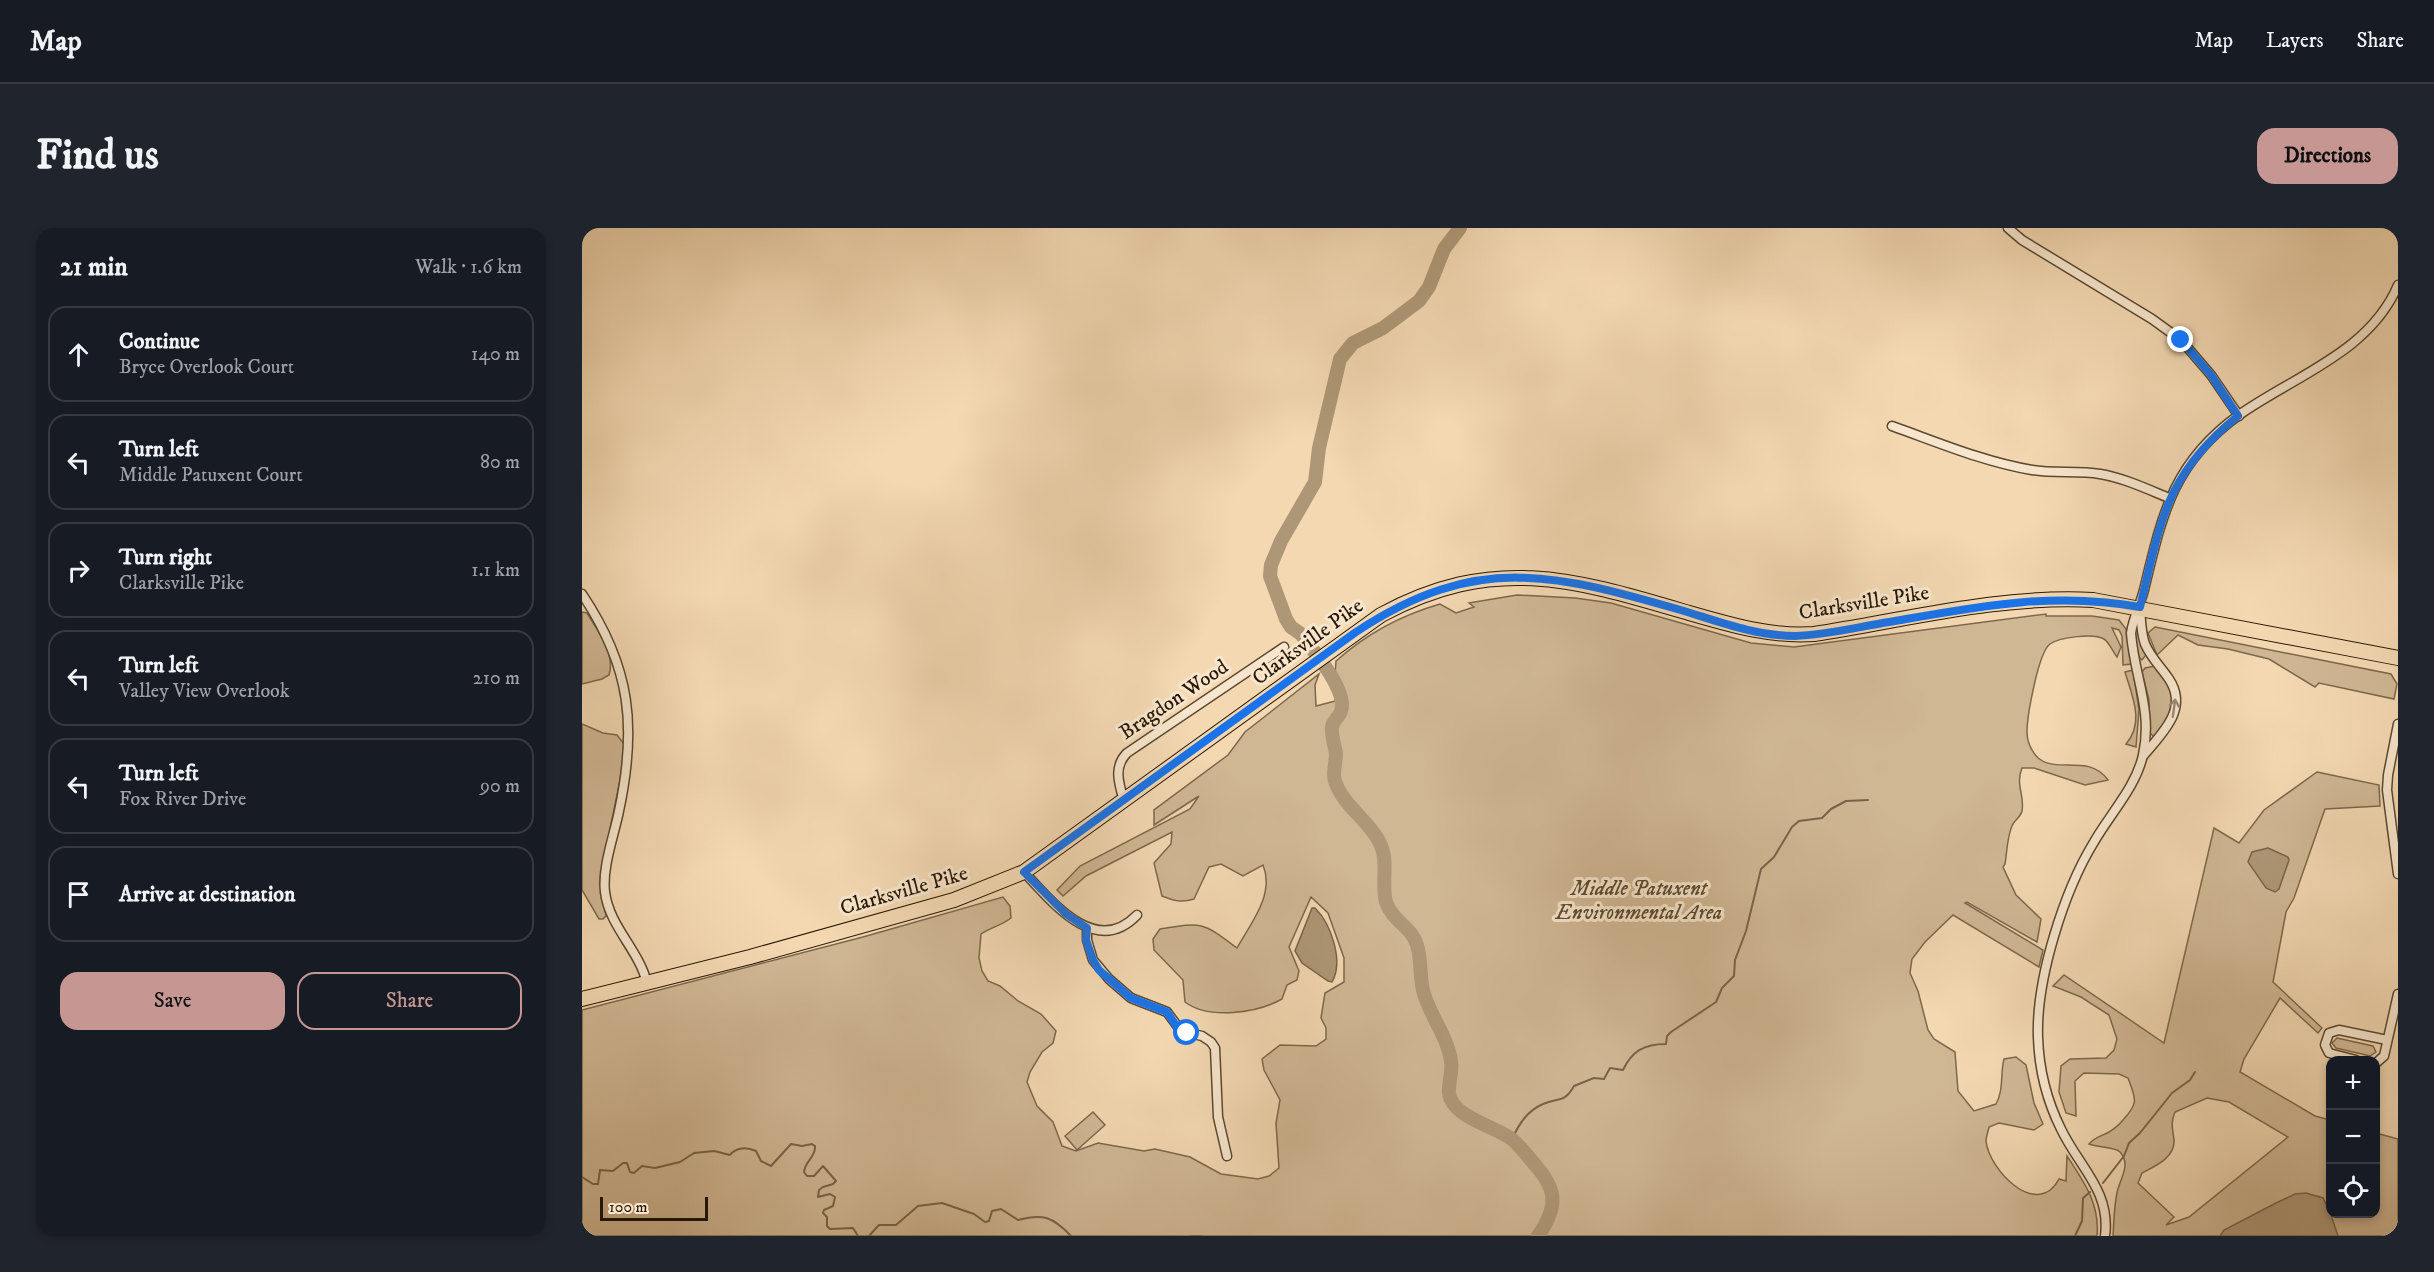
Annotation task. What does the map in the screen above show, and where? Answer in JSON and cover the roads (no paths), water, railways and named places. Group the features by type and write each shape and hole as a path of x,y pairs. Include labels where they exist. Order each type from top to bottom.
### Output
{"main road":[{"name":"Clarksville Pike","path":"582,999 750,957 954,900 1024,872 1381,615 1419,597 1472,581 1516,577 1550,578 1583,583 1759,632 1794,636 1995,604 2041,600 2093,600 2140,607 2398,658"}],"street":[{"path":"2008,228 2022,240 2175,335 2196,355 2238,416"},
{"path":"2143,756 2146,709 2131,633 2169,498 2194,458 2238,416 2353,343 2377,320 2398,285"},
{"path":"1892,426 1946,446 2016,466 2043,471 2085,472 2111,476 2169,498"},
{"path":"582,594 608,637 624,686 628,718 626,780 607,868 605,892 612,914 640,961 647,983"},
{"path":"2105,1236 2106,1219 2101,1194 2062,1132 2048,1100 2038,1050 2038,1014 2054,941 2074,880 2094,842 2129,788 2143,756 2169,725 2175,711 2173,685 2153,660 2144,642 2140,607"},
{"name":"Bragdon Wood","path":"1124,801 1118,770 1127,753 1284,647"},
{"path":"2398,724 2388,775 2398,874"},
{"path":"1024,872 1066,914 1087,928 1103,930 1119,928 1129,923 1137,915"},
{"path":"1087,928 1086,940 1093,960 1109,979 1131,998 1167,1012 1181,1031 1202,1036 1215,1048 1218,1117 1227,1156"},
{"path":"2380,1060 2384,1056 2398,994"},
{"path":"2341,1056 2329,1053 2325,1045 2329,1033 2338,1030 2387,1040"}],"waterway":[{"path":"1460,228 1444,249 1429,287 1419,301 1383,328 1353,343 1340,359 1319,448 1315,482 1281,541 1271,565 1270,576 1286,619 1319,658 1340,694 1341,711 1332,727 1336,754 1334,778 1344,798 1369,827 1383,850 1386,902 1393,915 1411,934 1417,945 1424,994 1449,1052 1451,1065 1449,1093 1452,1102 1466,1115 1513,1140 1549,1184 1552,1192 1552,1208 1538,1236"},
{"path":"1512,1139 1532,1110 1548,1102 1564,1098 1574,1086 1594,1078 1604,1079 1610,1068 1623,1070 1635,1053 1651,1045 1666,1044 1667,1036 1671,1032 1716,1002 1722,988 1734,976 1735,960 1746,931 1761,869 1774,857 1792,827 1799,821 1822,818 1831,809 1846,801 1868,800"},
{"path":"2103,1183 2124,1156 2129,1143 2140,1133 2172,1093 2190,1080 2195,1072"},
{"path":"582,1177 593,1184 598,1184 600,1170 613,1171 623,1163 627,1163 630,1172 634,1173 642,1166 655,1168 680,1162 694,1153 714,1151 730,1155 742,1148 756,1151 761,1161 771,1166 791,1144 802,1146 812,1144 815,1150 804,1172 807,1176 814,1176 823,1166 836,1181 819,1190 818,1197 830,1194 835,1197 833,1206 824,1210 823,1213 827,1217 827,1226 830,1229 853,1228 858,1236"},
{"path":"2075,1236 2082,1221 2083,1198 2090,1192"},
{"path":"869,1236 879,1225 896,1225 918,1206 942,1203 974,1214 985,1222 989,1221 992,1211 1001,1209 1018,1220 1034,1217 1047,1218 1059,1224 1071,1236"},
{"path":"1190,1236 1202,1236"}],"park label":[{"name":"Middle Patuxent Environmental Area","path":"1639,901"}]}
